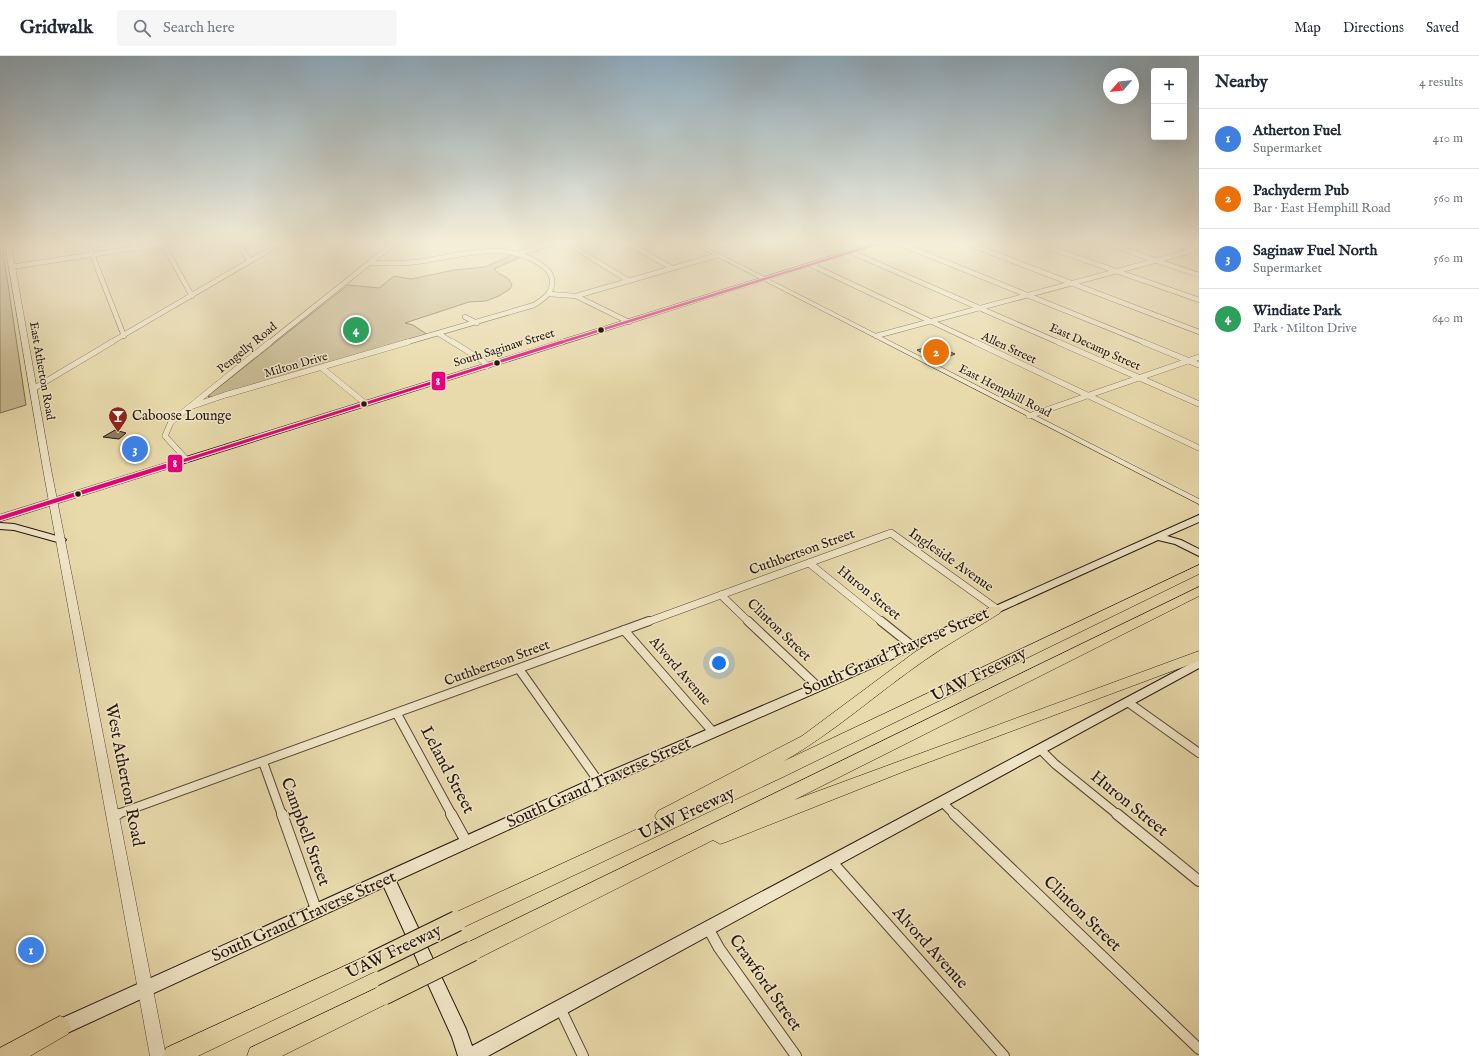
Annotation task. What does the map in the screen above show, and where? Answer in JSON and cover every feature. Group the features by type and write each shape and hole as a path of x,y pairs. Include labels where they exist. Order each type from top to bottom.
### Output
{"highway":[{"name":"UAW Freeway","path":"174,1056 457,921 770,775 1199,569"},
{"name":"UAW Freeway","path":"258,1056 565,906 1199,591"},
{"path":"562,872 674,810 796,747 831,724 920,656 996,609"},
{"path":"565,906 730,834 910,762 1199,656"},
{"path":"8,1056 60,1027"}],"main road":[{"name":"South Saginaw Street","path":"0,518 728,291"},
{"name":"South Grand Traverse Street","path":"0,1047 60,1027 388,880 599,782 996,609 1199,518"},
{"path":"0,526 14,527 61,540"},
{"path":"1158,537 1178,542 1196,551"},
{"path":"472,1056 1128,703 1199,663"},
{"path":"388,880 460,1035 467,1056"}],"street":[{"name":"East Atherton Road","path":"16,291 54,501"},
{"path":"106,291 124,336"},
{"path":"189,291 192,296"},
{"path":"33,389 201,291"},
{"name":"Pengelly Road","path":"187,460 165,436 167,426 175,417 190,407 335,291"},
{"path":"550,291 549,294 576,296 595,291"},
{"name":"East Hemphill Road","path":"788,291 1029,416 1199,502"},
{"name":"Allen Street","path":"866,291 1199,448"},
{"name":"East Decamp Street","path":"940,291 1199,404"},
{"path":"1016,291 1199,365"},
{"path":"876,336 1043,291"},
{"path":"1092,291 1199,332"},
{"path":"1172,291 1199,300"},
{"name":"Milton Drive","path":"190,407 225,395 521,310 540,301 549,294"},
{"path":"576,296 629,322"},
{"path":"465,317 477,323"},
{"path":"439,334 483,361 487,366"},
{"path":"1029,416 1199,357"},
{"path":"322,368 366,404"},
{"name":"West Atherton Road","path":"54,501 158,1056"},
{"name":"Cuthbertson Street","path":"112,816 217,777 397,714 891,533"},
{"name":"Ingleside Avenue","path":"891,533 996,609"},
{"name":"Huron Street","path":"809,563 911,645"},
{"name":"Clinton Street","path":"721,595 817,686"},
{"name":"Alvord Avenue","path":"624,630 713,732"},
{"path":"519,669 599,782"},
{"path":"1128,703 1199,753"},
{"name":"Leland Street","path":"397,714 467,843"},
{"name":"Huron Street","path":"1041,750 1055,764 1199,881"},
{"name":"Campbell Street","path":"263,762 317,912"},
{"name":"Clinton Street","path":"942,803 1199,1049"},
{"name":"Alvord Avenue","path":"832,862 1004,1056"},
{"name":"Crawford Street","path":"708,928 719,948 796,1056"},
{"path":"560,1008 583,1056"}],"shaded area":[{"path":"0,291 9,291 26,405 0,413"},
{"path":"341,291 507,291 486,301 469,302 405,323 413,325 428,335 213,397 208,397"}],"building":[{"path":"936,345 955,354 937,361 917,350"},
{"name":"Caboose Lounge","path":"115,430 126,433 119,439 103,437"}],"transit line":[{"name":"8","path":"0,518 728,291"}],"place":[{"name":"Windiate Park","path":"356,330"},
{"name":"Pachyderm Pub","path":"936,352"},
{"name":"Caboose Lounge","path":"118,433"},
{"name":"Saginaw Fuel North","path":"135,449"},
{"name":"Atherton Fuel","path":"31,950"}]}
